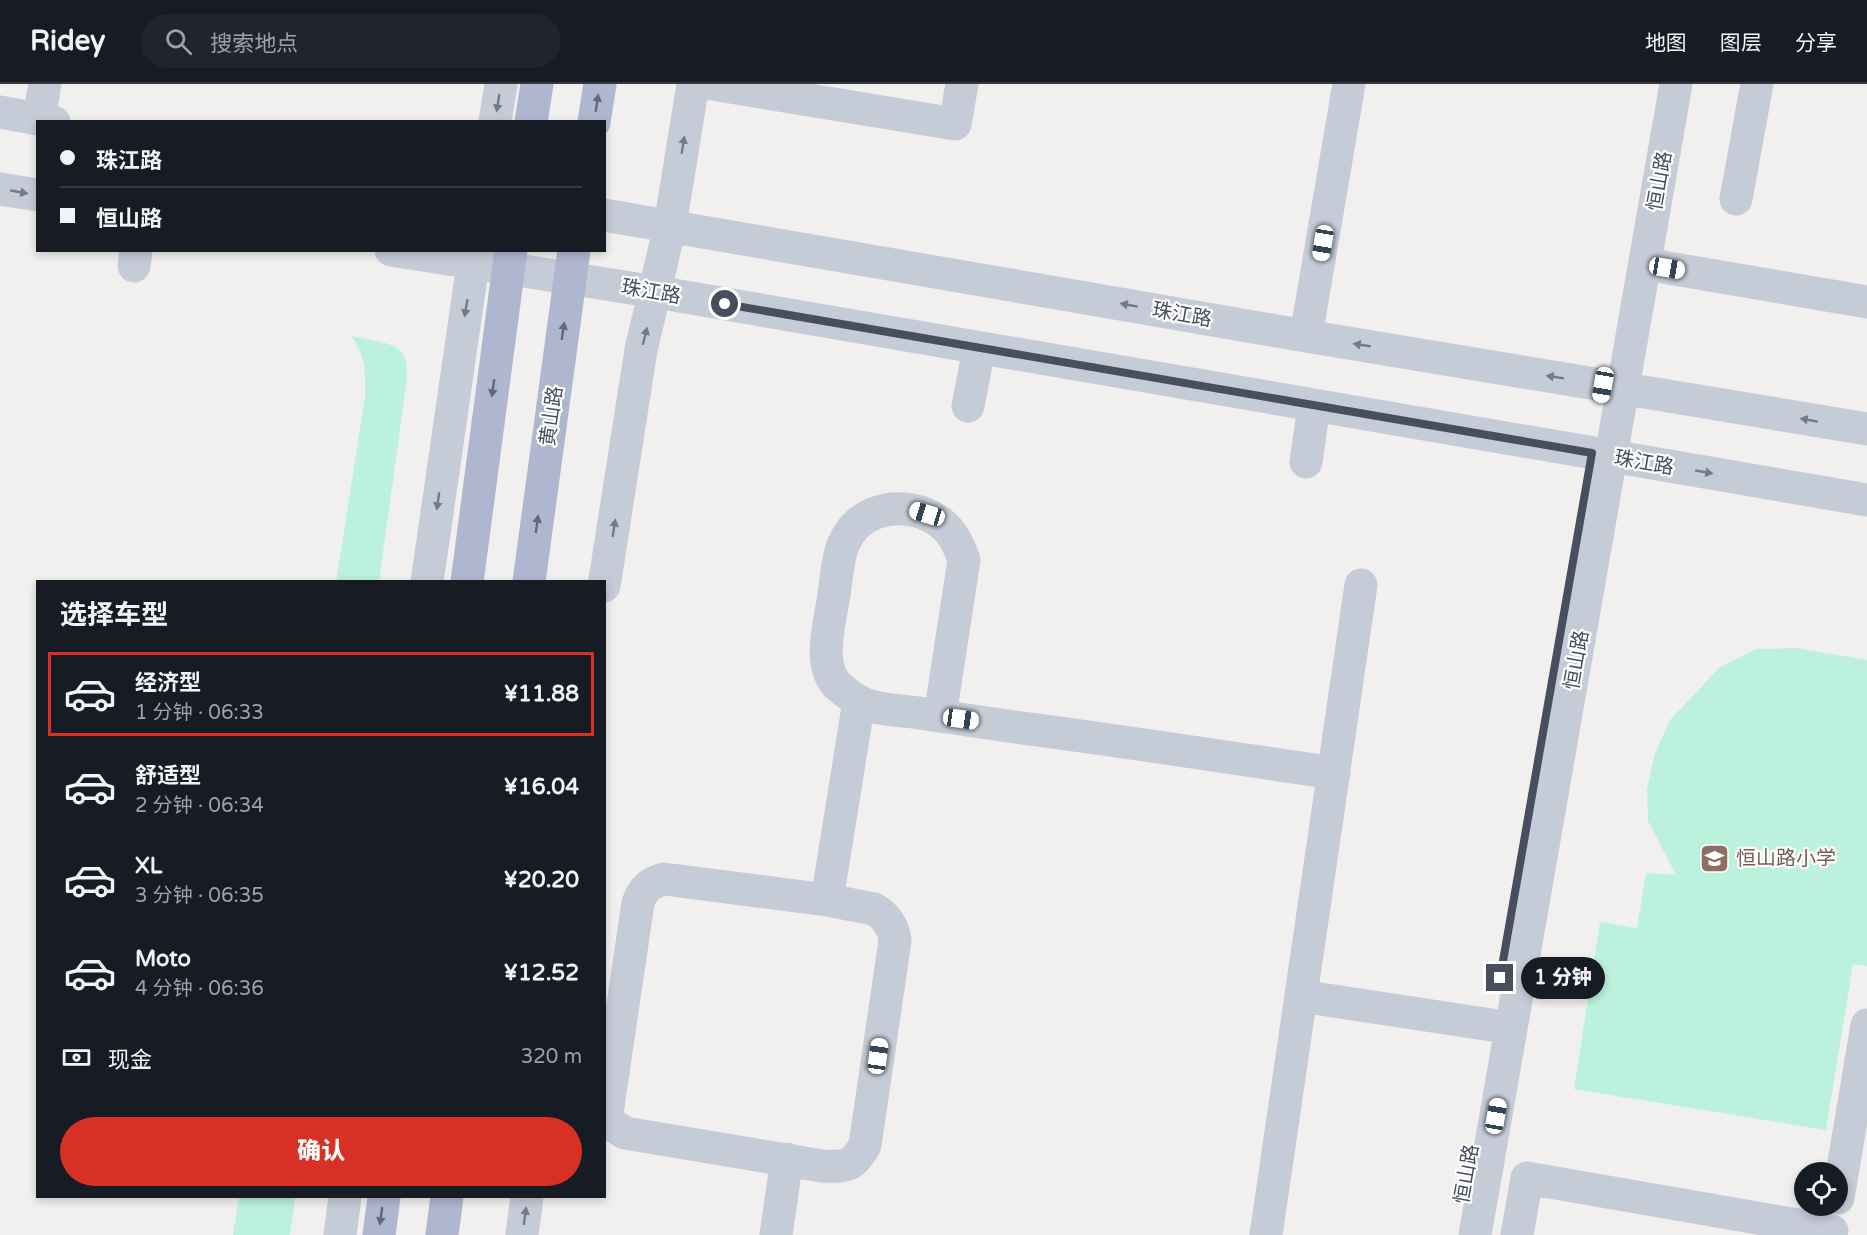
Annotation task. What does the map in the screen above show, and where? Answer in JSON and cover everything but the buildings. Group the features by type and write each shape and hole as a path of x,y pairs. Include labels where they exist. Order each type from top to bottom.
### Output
{"main road":[{"path":"531,120 537,84"},
{"path":"594,120 600,84"},
{"path":"467,580 509,259"},
{"name":"黄山路","path":"529,580 572,264"},
{"path":"379,1235 384,1198"},
{"path":"442,1235 447,1198"}],"street":[{"path":"0,112 47,120 45,84"},
{"path":"495,120 501,84"},
{"path":"605,580 641,350 670,226 693,84"},
{"path":"712,84 956,124 962,84"},
{"path":"1306,336 1349,84"},
{"name":"恒山路","path":"1466,1230 1613,387 1656,84"},
{"name":"恒山路","path":"1613,387 1645,264 1676,84"},
{"path":"1736,199 1757,84"},
{"path":"0,189 36,195"},
{"name":"珠江路","path":"606,215 1306,336 1867,429"},
{"name":"珠江路","path":"415,252 572,264 656,292 1867,500"},
{"path":"427,580 474,257"},
{"path":"1645,264 1867,302"},
{"path":"968,406 979,348"},
{"path":"1306,462 1314,406"},
{"path":"940,716 964,560 958,543 944,525 927,514 912,510 892,509 872,513 860,522 843,544 827,641 827,663 835,683 859,701 868,706 1334,773"},
{"path":"1266,1235 1361,585"},
{"path":"827,900 859,701"},
{"path":"664,879 827,900 880,912 894,930 895,941 865,1145 858,1158 851,1164 841,1167 625,1133 617,1129 611,1124 607,1113 616,974 642,892 652,882 664,879"},
{"path":"1301,996 1502,1026"},
{"path":"1844,1162 1867,1025"},
{"path":"776,1235 787,1159"},
{"path":"1466,1230 1518,1235 1527,1178 1833,1224"},
{"path":"340,1235 345,1198"},
{"path":"522,1235 527,1198"}],"green space":[{"path":"351,336 385,343 397,348 406,361 407,379 379,580 336,580 365,397 364,365"},
{"path":"1795,648 1867,660 1867,966 1853,964 1826,1130 1574,1089 1600,922 1637,928 1646,873 1676,875 1648,821 1647,789 1654,756 1670,720 1720,667 1756,649"},
{"path":"239,1198 295,1198 290,1235 233,1235"}],"place":[{"name":"恒山路小学","path":"1715,858"}],"route":[{"path":"725,304 1592,453 1500,978"}]}
